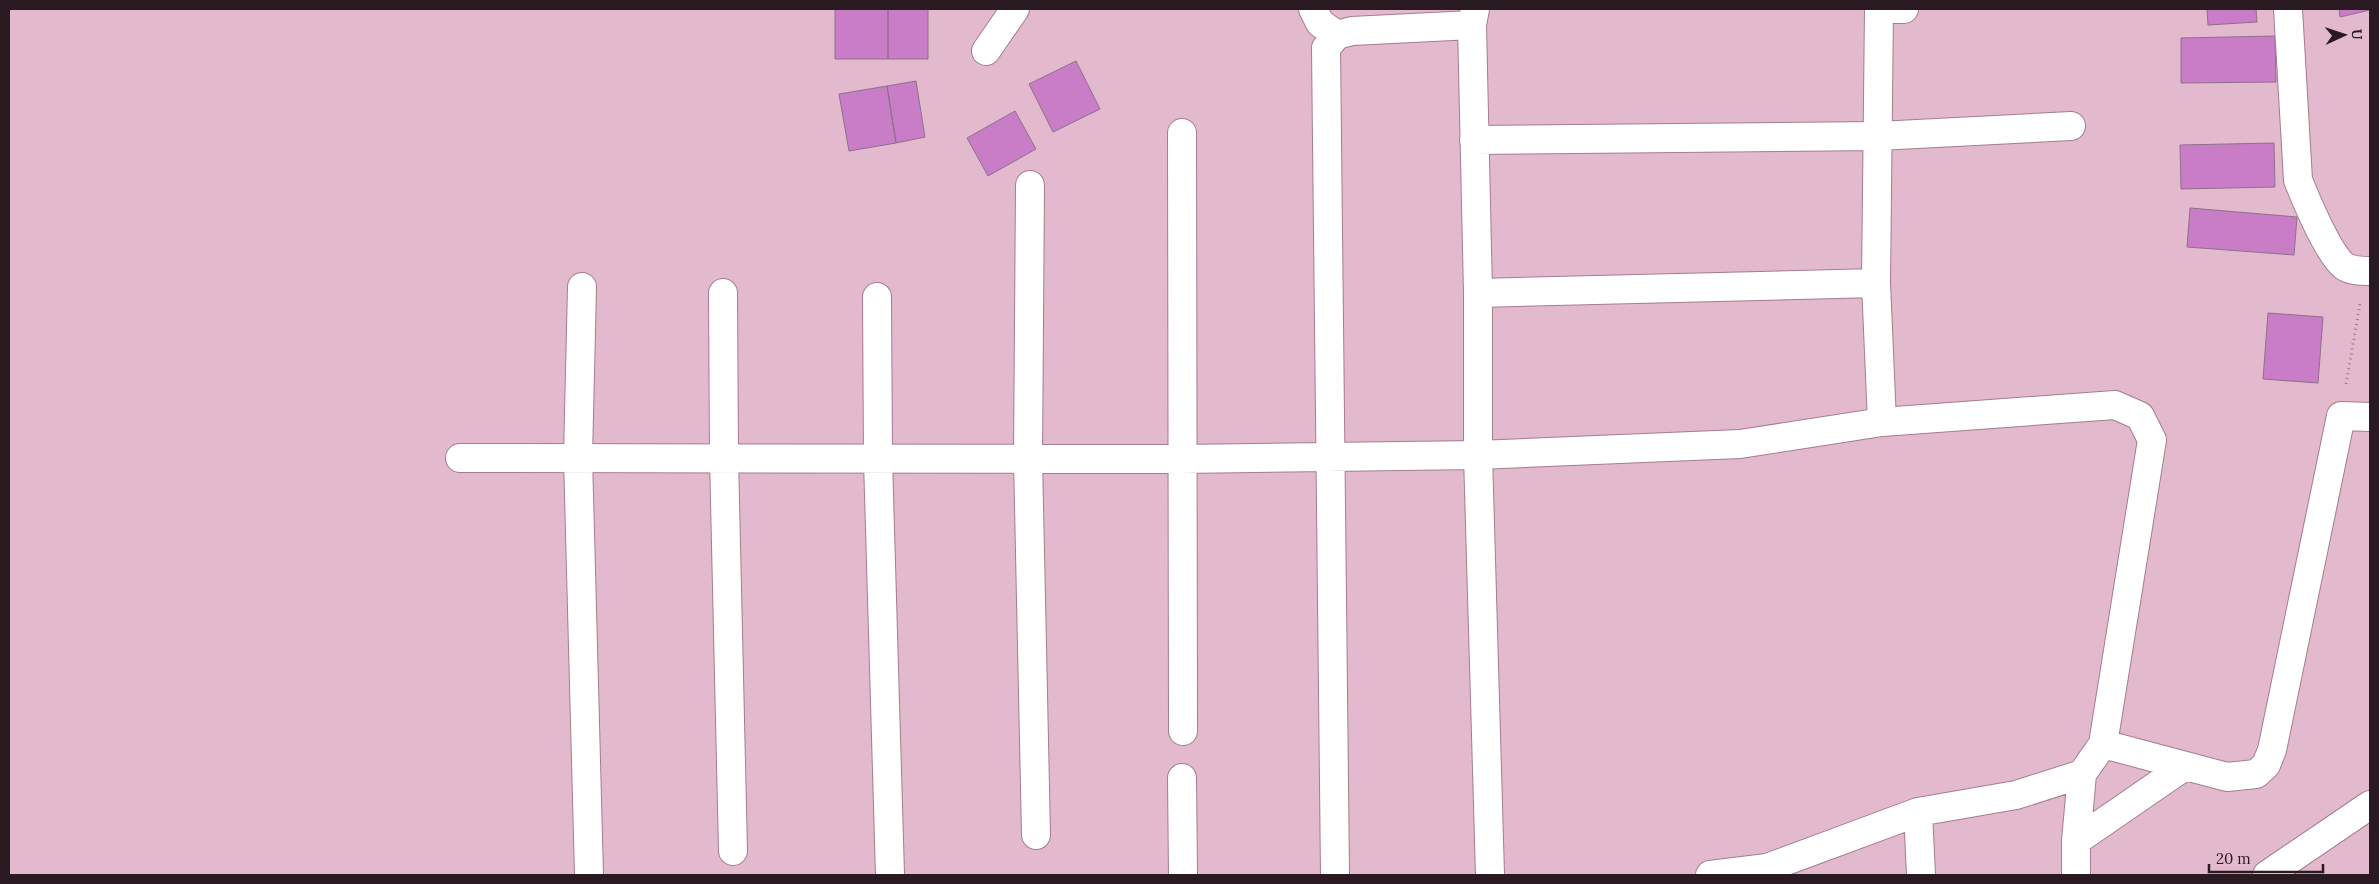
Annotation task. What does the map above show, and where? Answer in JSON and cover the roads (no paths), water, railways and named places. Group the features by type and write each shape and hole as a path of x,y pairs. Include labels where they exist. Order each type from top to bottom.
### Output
{"street":[{"path":"986,50 1015,9"},
{"path":"1314,9 1320,23 1336,35"},
{"path":"1882,422 1876,283 1879,9 1904,9"},
{"path":"2288,9 2298,180 2308,206 2334,256 2345,267 2368,271"},
{"path":"1335,875 1326,48 1336,35 1352,31 1473,17 1478,293 1478,455 1490,875"},
{"path":"1474,140 1878,136 2070,126"},
{"path":"1182,133 1183,731"},
{"path":"1030,185 1028,458 1036,835"},
{"path":"1478,293 1876,283"},
{"path":"582,288 578,457 589,875"},
{"path":"723,293 724,457 733,851"},
{"path":"877,296 878,460 890,875"},
{"path":"460,458 724,457 878,460 1028,458 1182,459 1478,455 1740,444 1882,422 2115,405 2140,416 2152,440 2104,744 2082,774 2076,841 2076,875"},
{"path":"2104,744 2227,777 2256,774 2266,765 2272,750 2341,416 2370,417"},
{"path":"2076,841 2185,766"},
{"path":"1710,875 1767,872 1918,812 2016,795 2082,774"},
{"path":"1182,778 1183,875"},
{"path":"2267,875 2370,805"},
{"path":"1918,812 1921,875"}]}
